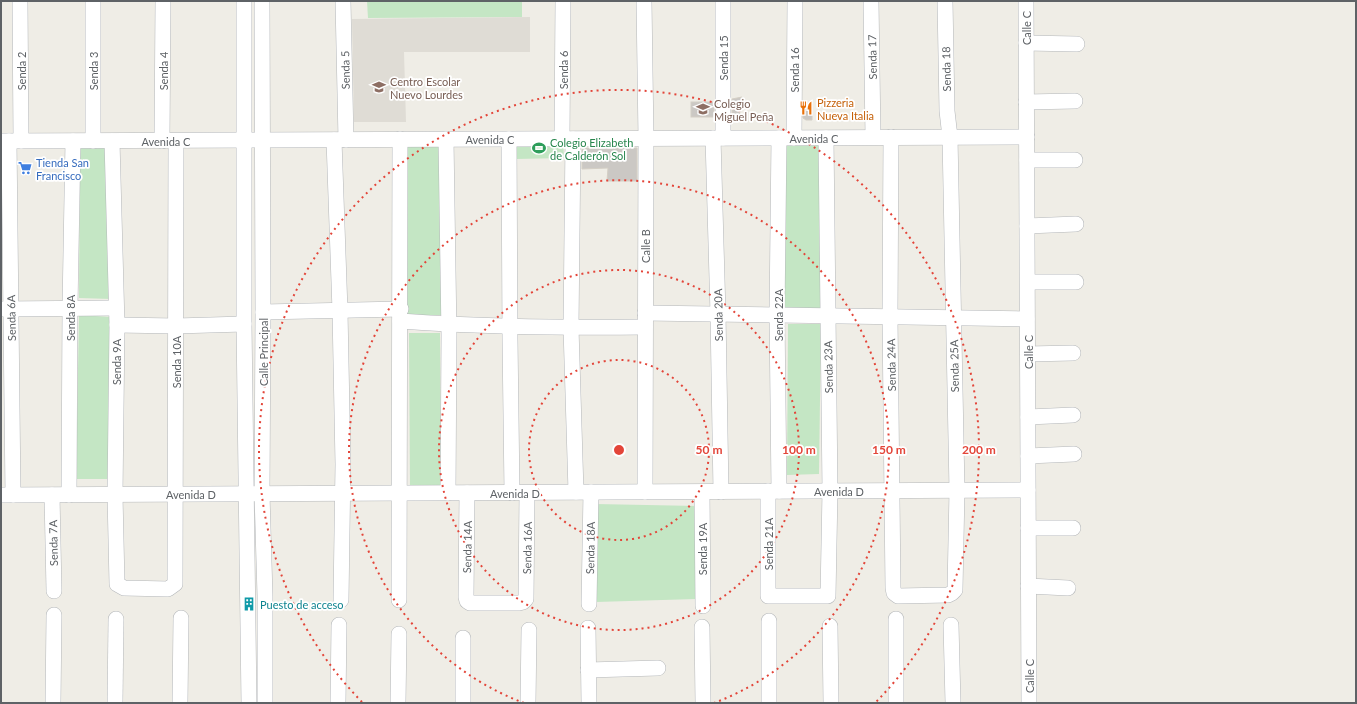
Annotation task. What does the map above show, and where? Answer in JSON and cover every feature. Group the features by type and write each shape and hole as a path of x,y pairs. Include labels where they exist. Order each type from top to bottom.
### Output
{"street":[{"name":"Senda 2","path":"11,141 20,1"},
{"name":"Senda 3","path":"93,1 93,141"},
{"name":"Senda 4","path":"164,1 169,141"},
{"name":"Calle Principal","path":"244,1 244,324 254,494 265,594 265,703"},
{"name":"Calle Principal","path":"249,703 249,594 263,312 262,1"},
{"name":"Senda 5","path":"341,600 343,493 340,311 340,140 343,1"},
{"name":"Senda 6","path":"563,1 568,139 571,328 576,492"},
{"name":"Calle B","path":"644,1 646,138 645,492"},
{"name":"Senda 15","path":"718,138 723,1"},
{"name":"Senda 16","path":"794,138 795,1"},
{"name":"Senda 17","path":"871,1 873,137"},
{"name":"Senda 18","path":"945,1 947,111 950,137"},
{"name":"Calle C","path":"1026,1 1029,703"},
{"path":"1026,43 1077,44"},
{"path":"1026,102 1075,101"},
{"name":"Senda 25A","path":"894,593 898,596 948,595 955,590 957,490 950,137"},
{"name":"Avenida C","path":"11,141 1027,137"},
{"name":"Senda 20A","path":"718,138 718,314 721,492"},
{"name":"Senda 22A","path":"774,491 779,138"},
{"name":"Senda 23A","path":"768,596 828,596 830,491 826,138"},
{"name":"Senda 24A","path":"892,138 890,317 894,593"},
{"path":"446,139 449,324 448,493"},
{"name":"Senda 16A","path":"467,602 470,604 519,604 526,599 510,327 509,139"},
{"path":"399,600 400,140"},
{"name":"Senda 6A","path":"7,495 6,309 11,141"},
{"name":"Senda 8A","path":"69,495 73,141"},
{"name":"Senda 9A","path":"112,141 115,308 117,325 115,495 117,584"},
{"name":"Senda 10A","path":"117,584 124,588 168,589 175,584 176,326 169,141"},
{"path":"1027,160 1075,160"},
{"path":"1027,226 1076,224"},
{"path":"1028,282 1076,282"},
{"path":"6,309 115,308"},
{"path":"263,312 340,311 400,315 449,324 571,328 718,314 1027,319"},
{"path":"117,325 176,326 244,324"},
{"path":"1028,354 1073,353"},
{"path":"1028,417 1073,415"},
{"path":"1028,456 1074,454"},
{"name":"Avenida D","path":"7,495 1028,490"},
{"name":"Senda 21A","path":"768,596 774,491"},
{"name":"Senda 18A","path":"589,604 591,492"},
{"name":"Senda 19A","path":"702,492 702,606"},
{"name":"Senda 14A","path":"467,493 467,602"},
{"name":"Senda 7A","path":"52,495 54,591"},
{"path":"1028,528 1073,528"},
{"path":"1028,586 1068,588"},
{"path":"249,594 265,594"},
{"path":"53,703 54,615"},
{"path":"180,703 181,618"},
{"path":"896,618 896,703"},
{"path":"115,703 116,619"},
{"path":"769,621 769,703"},
{"path":"338,625 338,703"},
{"path":"951,625 953,703"},
{"path":"830,626 831,703"},
{"path":"702,627 703,703"},
{"path":"588,628 589,703"},
{"path":"528,703 529,630"},
{"path":"398,703 399,634"},
{"path":"463,638 463,703"},
{"path":"588,670 658,668"}],"shaded area":[{"name":"Centro Escolar Nuevo Lourdes","path":"530,17 530,52 404,52 406,122 354,122 352,19"}],"green space":[{"path":"367,1 522,1 522,17 368,18"},
{"name":"Colegio Elizabeth de Calderón Sol","path":"516,137 563,138 564,158 516,159"},
{"path":"106,140 111,299 79,298 80,143"},
{"path":"404,143 442,143 445,315 405,315"},
{"path":"786,144 821,144 821,309 783,308"},
{"path":"79,315 111,317 109,479 76,479"},
{"path":"788,324 821,324 819,474 787,475"},
{"path":"409,333 440,333 441,489 410,489"},
{"path":"595,504 698,506 696,599 596,602"}],"building":[{"path":"742,97 739,118 732,113 732,99"},
{"name":"Colegio Miguel Peña","path":"691,102 714,102 714,117 691,117"},
{"name":"Pizzeria Nueva Italia","path":"803,104 812,104 812,120 806,120 803,118"},
{"name":"Colegio Elizabeth de Calderón Sol","path":"582,148 637,148 637,181 607,181 608,168 582,169"}],"place":[{"name":"Centro Escolar Nuevo Lourdes","path":"379,87"},
{"name":"Pizzeria Nueva Italia","path":"806,108"},
{"name":"Colegio Miguel Peña","path":"703,109"},
{"name":"Colegio Elizabeth de Calderón Sol","path":"539,148"},
{"name":"Tienda San Francisco","path":"25,168"},
{"name":"Puesto de acceso","path":"249,604"}]}
